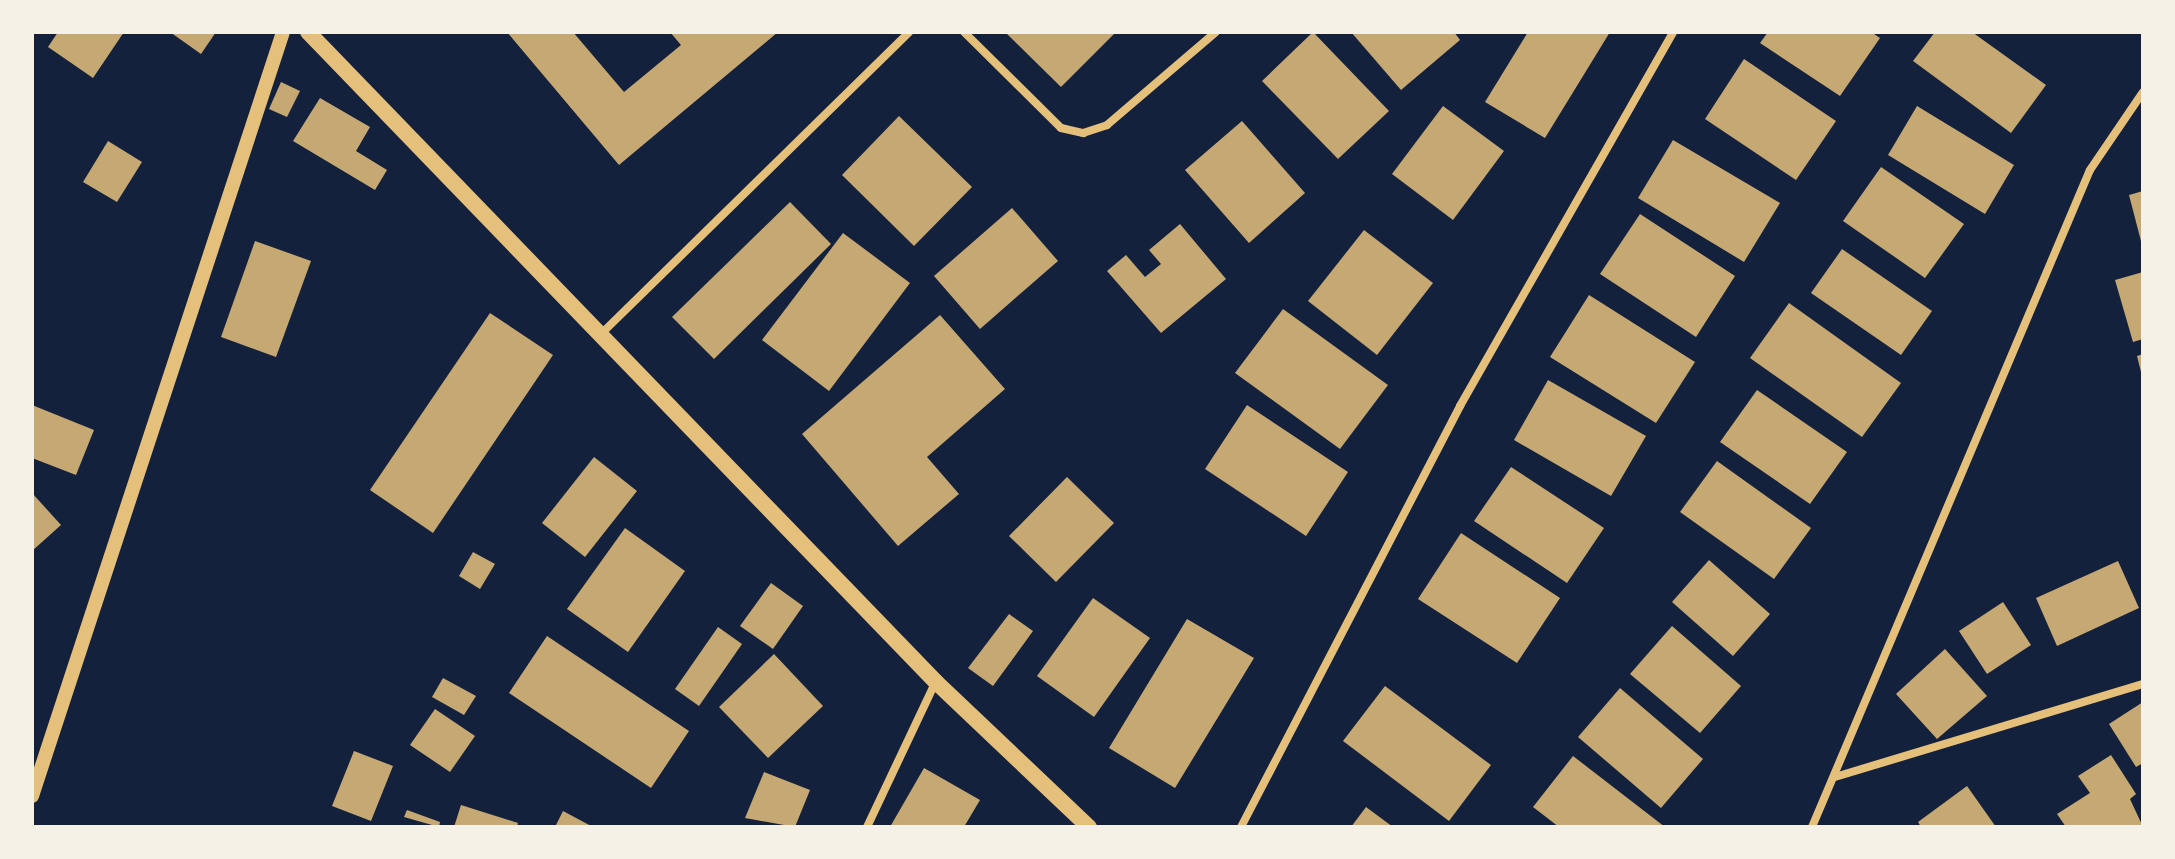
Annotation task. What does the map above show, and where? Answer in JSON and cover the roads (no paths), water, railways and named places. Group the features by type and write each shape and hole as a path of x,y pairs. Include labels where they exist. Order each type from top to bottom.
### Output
{"main road":[{"path":"308,32 936,682 1089,827"}],"street":[{"path":"32,796 283,32"},
{"path":"601,334 909,32"},
{"path":"964,32 1061,128 1083,133 1107,125 1216,32"},
{"path":"1241,827 1460,406 1673,32"},
{"path":"1812,827 2090,170 2143,92"},
{"path":"867,827 936,682"},
{"path":"1835,777 2143,684"}]}
